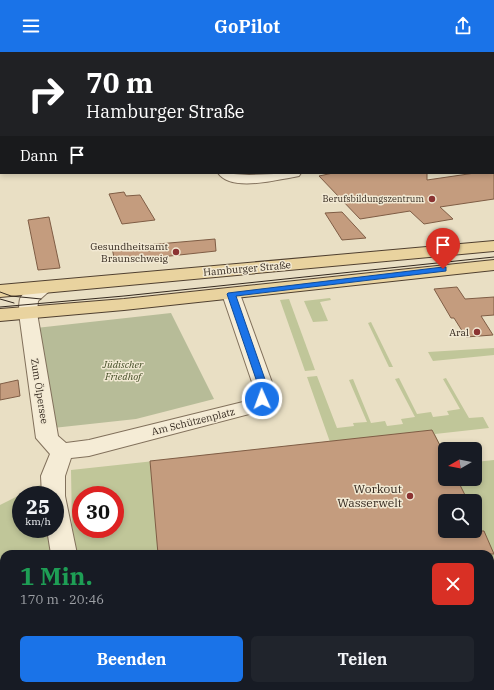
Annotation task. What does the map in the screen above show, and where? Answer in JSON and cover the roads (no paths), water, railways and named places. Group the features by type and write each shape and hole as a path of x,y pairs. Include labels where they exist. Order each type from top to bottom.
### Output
{"main road":[{"name":"Hamburger Straße","path":"0,291 494,246"},
{"path":"10,313 231,294 410,272 494,265"}],"street":[{"path":"227,175 247,179 286,174"},
{"name":"Zum Ölpersee","path":"45,287 10,313 47,438 54,446 62,451"},
{"name":"Am Schützenplatz","path":"62,451 89,448 250,407 262,399 264,388 231,294"},
{"path":"54,486 53,476 62,451"},
{"path":"61,538 63,550"}],"tram line":[{"path":"0,307 124,296 494,257"},
{"path":"0,292 11,296 41,299"},
{"path":"0,299 14,303"}],"place":[{"name":"Berufsbildungszentrum","path":"432,199"},
{"name":"Gesundheitsamt Braunschweig","path":"176,252"},
{"name":"Aral","path":"477,332"},
{"name":"Workout Wasserwelt","path":"410,496"}],"park label":[{"name":"Jüdischer Friedhof","path":"123,370"}]}
